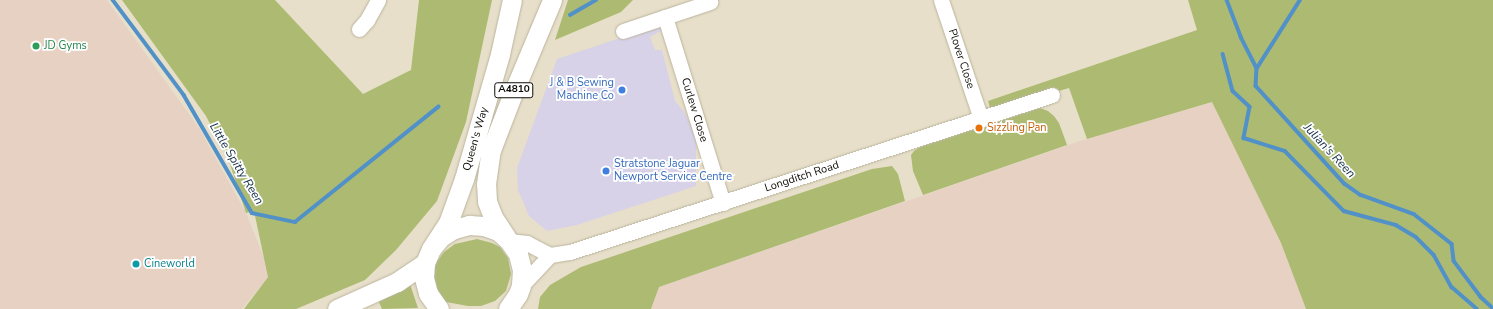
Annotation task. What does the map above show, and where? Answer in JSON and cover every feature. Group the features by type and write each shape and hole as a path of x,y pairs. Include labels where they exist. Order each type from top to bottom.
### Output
{"main road":[{"name":"Queen's Way","path":"428,256 448,223 464,179 500,54 512,0"},
{"name":"Queen's Way","path":"517,299 522,270 518,254 493,217 487,201 486,184 492,150 512,93 552,0"},
{"path":"439,309 428,293 424,278 428,256 441,237 454,229 469,225 484,226 498,232 508,239"},
{"name":"A4810","path":"337,309 397,282 428,256"}],"street":[{"name":"Plover Close","path":"941,0 980,119"},
{"path":"623,31 710,2"},
{"path":"359,29 368,20 372,3"},
{"name":"Curlew Close","path":"665,17 723,203"},
{"name":"Longditch Road","path":"550,255 570,252 593,245 1052,95"},
{"path":"508,239 527,243 550,255 517,299"}],"shaded area":[{"path":"0,0 107,0 199,128 246,213 267,265 268,277 242,309 0,309"},
{"path":"662,24 664,29 650,37 655,50 662,50 675,101 685,113 696,137 696,186 577,225 547,231 529,216 518,190 517,168 557,59"},
{"path":"1213,102 1281,243 1306,309 651,309 659,287 1077,142"}],"green space":[{"path":"122,0 275,0 363,94 411,70 419,0 492,0 466,122 437,201 396,250 365,280 296,309 244,309 268,277 254,211 246,213 229,161 206,116"},
{"path":"568,0 633,0 621,12 555,40"},
{"path":"1188,0 1493,0 1493,309 1306,309 1281,243 1212,102 1087,139 1069,88 991,111 988,101 1197,30"},
{"path":"1040,108 1048,111 1054,116 1059,123 1067,145 923,195 913,171 911,155 914,151 920,147"},
{"path":"892,166 898,174 905,201 659,287 651,309 538,309 540,297 550,285 581,267 872,169"},
{"path":"477,239 500,247 508,258 511,274 506,291 495,301 481,306 468,306 446,302 440,298 430,274 433,267 444,252 455,244"},
{"path":"410,284 418,308 382,309 378,300"}],"waterway":[{"name":"Little Spitty Reen","path":"113,0 184,95 252,213 295,222 438,107"},
{"name":"Little Spitty Reen","path":"570,15 596,0"},
{"name":"Julian's Reen","path":"1227,0 1241,37 1257,68 1256,86 1345,184 1361,195 1414,214 1452,244 1454,261 1481,297 1493,308"},
{"path":"1257,68 1300,0"},
{"path":"1223,54 1233,91 1250,107 1244,138 1285,151 1344,211 1396,225 1416,237 1434,255 1452,287 1477,309"}],"place":[{"name":"JD Gyms","path":"36,46"},
{"name":"J & B Sewing Machine Co","path":"622,90"},
{"name":"Sizzling Pan","path":"979,128"},
{"name":"Stratstone Jaguar Newport Service Centre","path":"606,171"},
{"name":"Cineworld","path":"136,264"}]}
